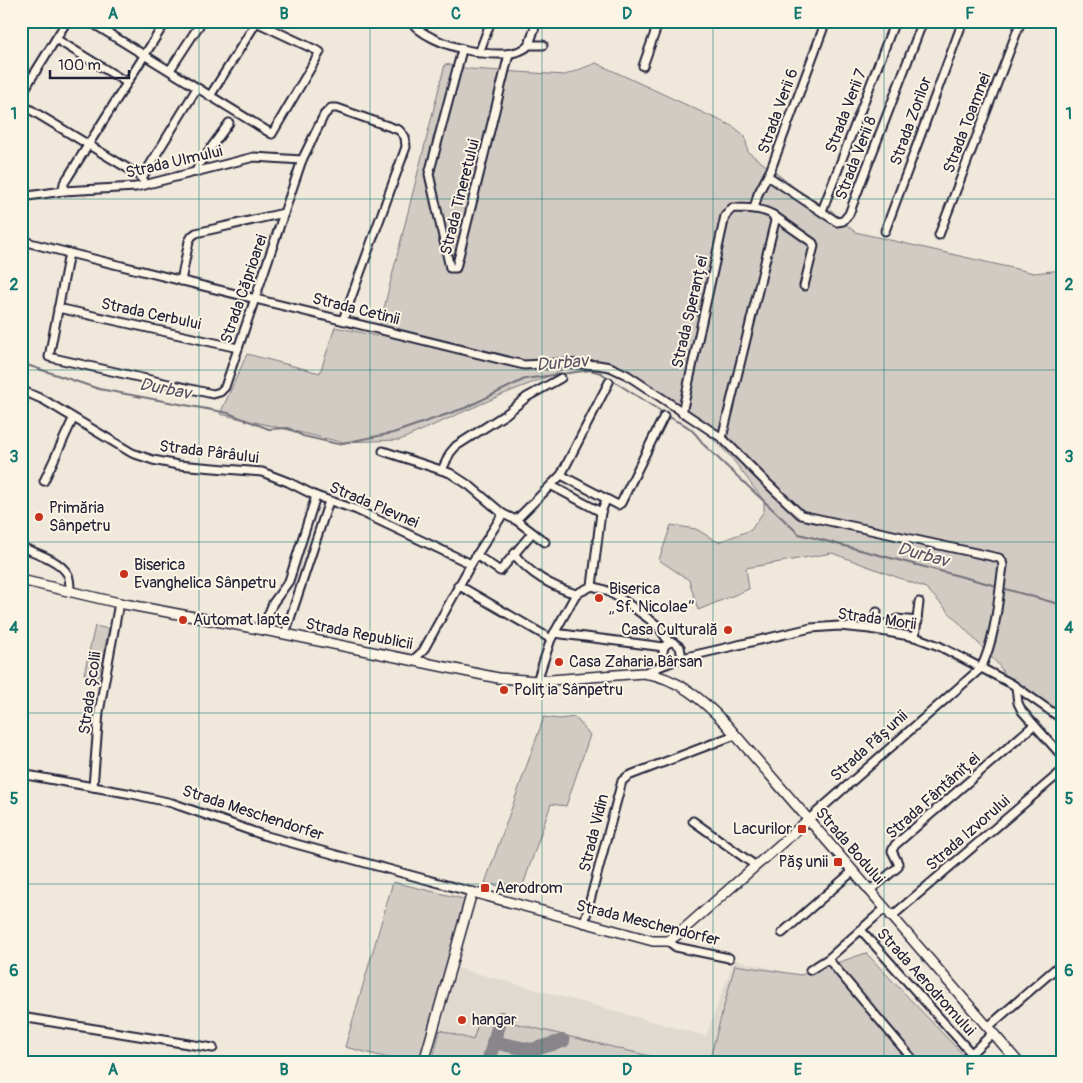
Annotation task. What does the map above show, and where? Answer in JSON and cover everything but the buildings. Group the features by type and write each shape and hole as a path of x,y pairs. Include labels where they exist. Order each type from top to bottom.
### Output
{"main road":[{"name":"Strada Republicii","path":"21,580 119,603 285,634 498,678 537,681 643,672"},
{"name":"Strada Bodului","path":"643,672 659,668 674,682 707,704 1018,1062"},
{"name":"Strada Pășunii","path":"668,941 808,820"},
{"name":"Strada Meschendorfer","path":"472,892 653,941 668,941"},
{"path":"424,1062 472,892"}],"street":[{"path":"21,95 67,21"},
{"path":"89,21 170,70 197,88 210,96 272,134 320,52 255,22 210,96"},
{"path":"64,191 64,183 164,24 151,21"},
{"path":"170,70 202,21"},
{"path":"411,21 414,27 426,36 462,50 479,53 509,54 524,50 528,46 537,21"},
{"path":"479,53 491,21"},
{"path":"643,66 659,21"},
{"name":"Strada Verii 6","path":"754,209 758,194 768,176 826,21"},
{"name":"Strada Verii 7","path":"822,211 896,21"},
{"name":"Strada Verii 8","path":"768,176 837,222 844,221 849,214 924,21"},
{"name":"Strada Zorilor","path":"885,231 963,21"},
{"name":"Strada Toamnei","path":"939,235 1022,21"},
{"path":"56,39 126,82"},
{"path":"528,46 543,44"},
{"name":"Strada Tineretului","path":"462,50 430,174 450,268 456,268 509,54"},
{"path":"21,104 88,144 144,182 197,88"},
{"name":"Strada Căprioarei","path":"58,308 49,356 213,394 220,392 225,387 302,160 324,115 331,108 336,108 399,130 405,137 406,147 343,320"},
{"path":"196,172 199,164 230,123"},
{"name":"Strada Ulmului","path":"21,197 64,191 136,187 144,182 196,172 254,157 302,160"},
{"name":"Strada Speranței","path":"682,413 725,216 732,208 754,209"},
{"path":"754,209 773,215 813,244 804,286"},
{"path":"181,282 192,236 205,231 284,213"},
{"path":"722,438 775,221 773,215"},
{"name":"Strada Cetinii","path":"21,238 30,244 524,365 561,363 610,367 627,375 722,438 801,515 993,556 1002,561 996,620 990,647 981,668"},
{"path":"58,308 69,253"},
{"name":"Strada Cerbului","path":"58,308 238,348"},
{"path":"442,470 450,453 456,446 506,414 527,397 561,378"},
{"path":"516,520 561,475 609,382"},
{"name":"Strada Pârâului","path":"21,390 44,400 132,453 145,458 178,465 262,472 316,496"},
{"path":"561,475 617,506 621,503 664,416"},
{"path":"44,481 73,419"},
{"path":"383,451 450,473 470,486 503,514 516,520 545,542"},
{"path":"552,486 601,512"},
{"name":"Strada Plevnei","path":"262,630 273,602 289,581 316,496 357,510 471,564"},
{"path":"592,586 601,512 606,500"},
{"path":"285,634 329,501"},
{"path":"412,660 423,651 458,585 503,514"},
{"path":"476,555 500,571 532,533"},
{"path":"21,547 60,566 69,576 70,591"},
{"path":"514,554 528,570 538,577 555,587 576,594"},
{"path":"458,585 553,636 666,644 673,642 680,647 682,658"},
{"path":"537,681 553,636 576,594 592,586 605,590 623,600 657,625 666,644"},
{"path":"915,637 919,602"},
{"name":"Strada Școlii","path":"93,787 99,712 119,603"},
{"path":"873,629 877,612"},
{"path":"873,629 897,620 918,621"},
{"name":"Strada Morii","path":"659,668 682,658 817,627 838,626 873,629 915,637 939,646 1016,687 1062,718"},
{"path":"659,668 662,652 666,644"},
{"path":"423,651 426,663"},
{"name":"Strada Pășunii","path":"808,820 981,668"},
{"path":"1016,687 1018,703 1022,710 1062,756"},
{"name":"Strada Fântâniței","path":"869,891 898,867 892,851 895,845 1034,725"},
{"name":"Strada Vidin","path":"584,923 622,781 628,776 735,735"},
{"name":"Strada Izvorului","path":"892,917 1062,771"},
{"name":"Strada Meschendorfer","path":"21,774 172,803 263,835 472,892"},
{"path":"693,821 756,866"},
{"path":"782,933 852,872"},
{"name":"Strada Aerodromului","path":"884,909 861,930 971,1053"},
{"path":"810,970 828,959 861,930"},
{"name":"Strada Meschendorfer","path":"668,941 676,947 729,958"},
{"path":"828,959 915,1062"},
{"name":"Strada Aerodromului","path":"962,1062 990,1030 1062,963"},
{"path":"21,1017 213,1048"}],"shaded area":[{"path":"596,63 734,127 745,136 748,152 798,190 832,211 855,232 1034,273 1062,270 1062,727 1012,684 997,663 926,588 832,553 746,568 749,589 698,610 689,580 659,560 671,525 696,529 718,542 751,530 764,511 764,501 731,457 706,432 642,379 626,369 611,363 582,360 400,440 341,442 220,414 247,354 320,373 335,327 377,336 445,64 470,69 565,75"},
{"path":"95,626 109,629 98,677 84,674"},
{"path":"544,717 559,719 575,717 590,735 566,806 551,804 521,891 485,883"},
{"path":"393,882 468,900 422,1062 404,1062 345,1047"},
{"path":"866,953 970,1062 709,1062 735,965 801,975"},
{"path":"736,960 802,976 879,1062 432,1062 457,968 706,1036 733,963"},
{"path":"481,1015 674,1062 432,1062 440,1030 473,1040"}],"waterway":[{"name":"Durbav","path":"21,363 99,389 228,413 269,429 288,428 303,436 338,444 393,433 465,408 525,379 590,370 601,373 689,428 704,445 799,534 997,586"},
{"name":"Durbav","path":"1002,588 1062,605"}],"taxiway":[{"path":"488,1062 501,1018"},
{"path":"493,1042 531,1050 563,1041"}],"place":[{"name":"Primăria Sânpetru","path":"39,517"},
{"name":"Biserica Evanghelica Sânpetru","path":"124,574"},
{"name":"Biserica „Sf. Nicolae”","path":"599,598"},
{"name":"Automat lapte","path":"183,620"},
{"name":"Casa Culturală","path":"728,630"},
{"name":"Casa Zaharia Bârsan","path":"559,662"},
{"name":"Poliția Sânpetru","path":"504,690"},
{"name":"Lacurilor","path":"802,829"},
{"name":"Pășunii","path":"838,862"},
{"name":"Aerodrom","path":"485,888"},
{"name":"hangar","path":"462,1020"}]}
